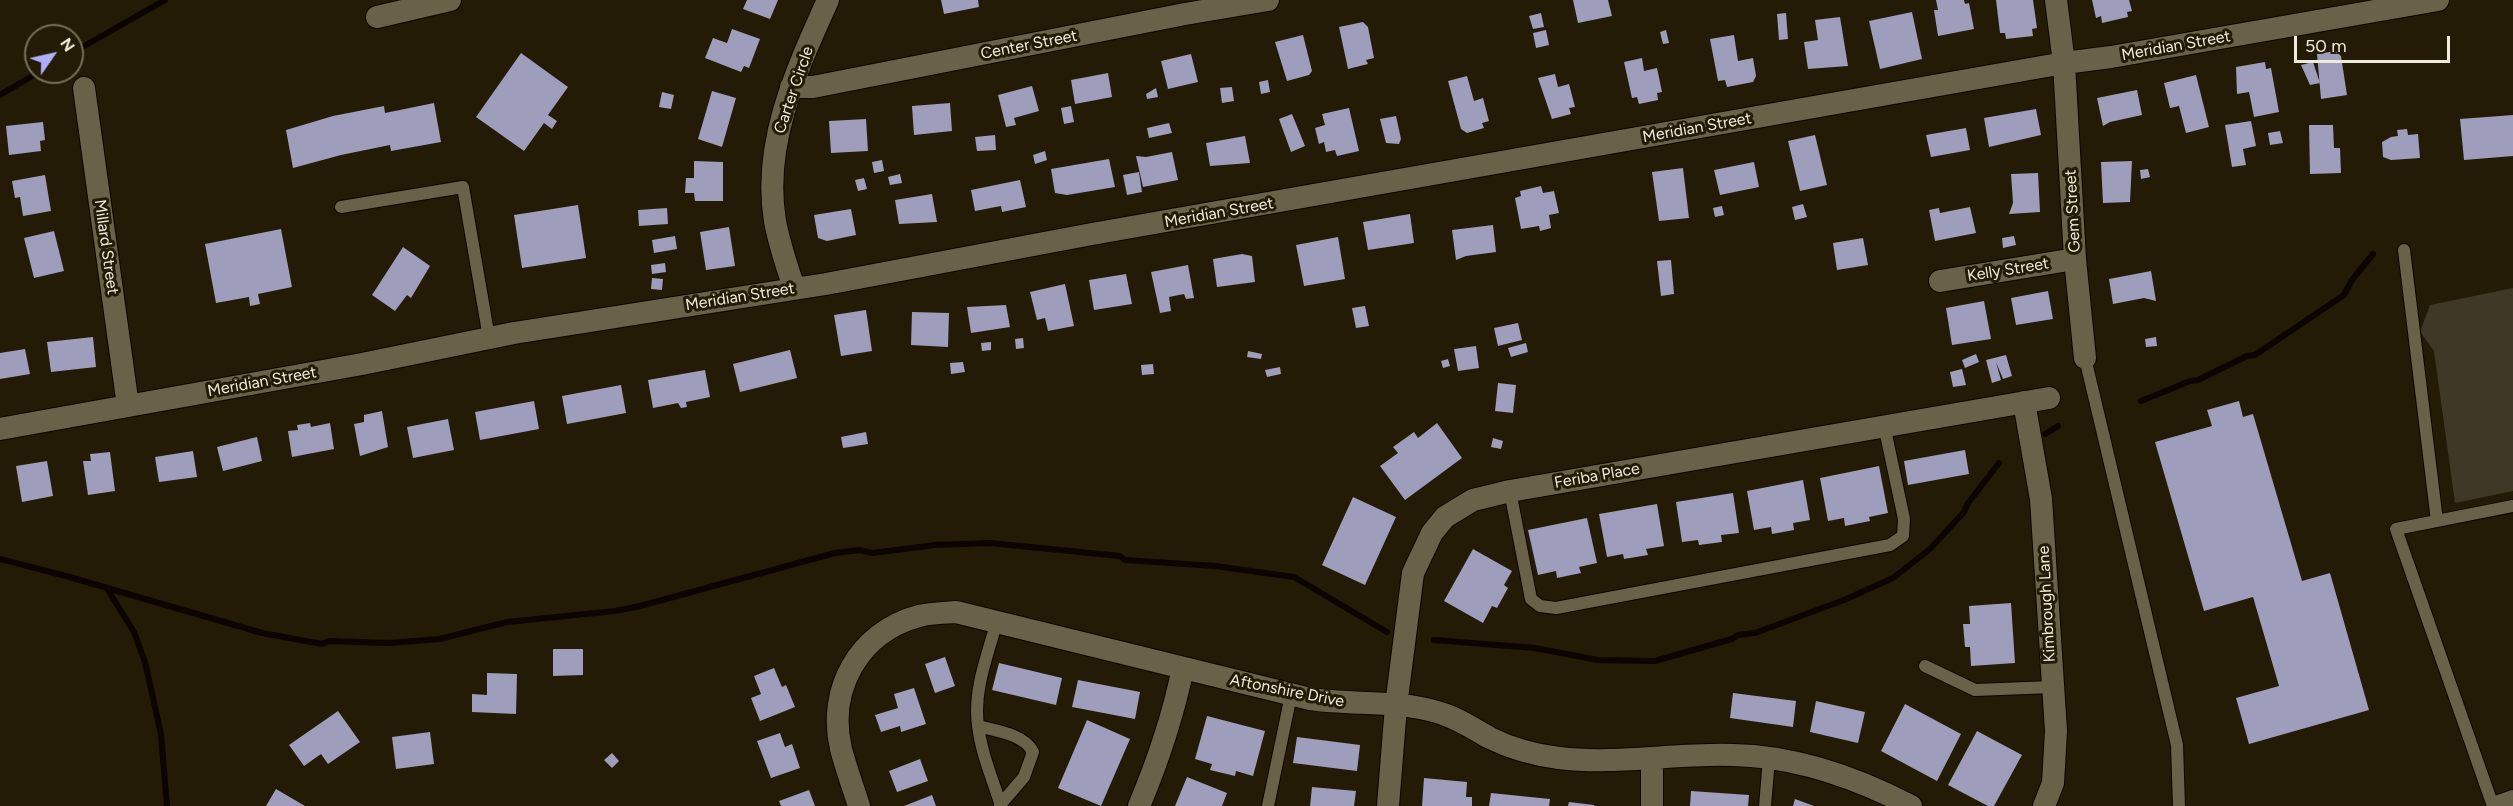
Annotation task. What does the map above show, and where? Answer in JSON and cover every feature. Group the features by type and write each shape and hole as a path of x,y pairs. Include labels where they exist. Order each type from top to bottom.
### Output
{"street":[{"path":"377,17 450,0"},
{"name":"Carter Circle","path":"794,288 777,231 772,180 777,141 791,87 828,0"},
{"name":"Center Street","path":"791,87 813,87 1182,7 1268,0"},
{"name":"Gem Street","path":"2056,0 2064,63 2075,259 2085,358"},
{"name":"Meridian Street","path":"0,429 362,364 489,338 794,288 2064,63 2123,55 2438,0"},
{"name":"Millard Street","path":"84,88 128,406"},
{"name":"Kelly Street","path":"1940,280 2075,259"},
{"name":"Feriba Place","path":"1388,806 1396,706 1407,604 1413,573 1432,533 1445,517 1458,508 1473,500 1510,491 2049,398"},
{"name":"Kimbrough Lane","path":"2024,402 2041,500 2056,731 2053,783 2044,806"},
{"name":"Aftonshire Drive","path":"859,806 841,748 839,729 841,693 846,676 856,658 883,633 918,617 956,612 1291,695 1338,703 1436,711 1524,752 1582,760 1734,755 1795,762 1846,778 1911,806"},
{"path":"1139,806 1154,770 1175,706 1183,668"},
{"path":"1652,759 1652,806"},
{"path":"2499,806 2513,801"}],"lane":[{"path":"341,207 463,187 489,338"},
{"path":"2404,250 2437,521"},
{"path":"2085,358 2177,745 2179,806"},
{"path":"1510,491 1531,599 1540,606 1556,609 1890,544 1903,536 1904,519 1884,425"},
{"path":"2493,806 2396,529 2513,506"},
{"path":"997,621 979,685 978,726 1001,806"},
{"path":"1925,666 1975,690 2052,687"},
{"path":"1268,806 1291,695"},
{"path":"978,726 1022,739 1029,744 1033,752 1024,777 1001,806"},
{"path":"1765,806 1769,759"}],"shaded area":[{"path":"2513,288 2513,491 2455,503 2434,351 2420,332 2430,305"}],"building":[{"path":"747,0 778,0 770,19 743,9"},
{"path":"941,0 978,0 979,7 944,14"},
{"path":"1573,0 1608,0 1612,16 1578,23"},
{"path":"1936,0 1964,0 1965,4 1969,3 1974,29 1938,36 1934,10 1938,10"},
{"path":"1996,0 2033,0 2037,28 2032,29 2033,36 2006,39 2005,33 2000,33"},
{"path":"2092,0 2129,0 2132,11 2127,12 2128,17 2102,23 2101,16 2096,18"},
{"path":"1912,12 1922,59 1880,69 1869,21"},
{"path":"1541,13 1544,27 1533,29 1529,16"},
{"path":"1786,13 1788,39 1779,40 1777,14"},
{"path":"1840,17 1848,66 1808,69 1804,42 1818,40 1815,20"},
{"path":"1363,22 1368,27 1374,58 1366,60 1368,64 1348,69 1339,27"},
{"path":"732,29 760,39 749,68 744,66 741,72 705,58 713,38 727,43"},
{"path":"1546,30 1549,45 1536,48 1533,33"},
{"path":"1666,30 1669,43 1663,44 1660,32"},
{"path":"1303,35 1312,71 1309,75 1287,81 1275,42"},
{"path":"1734,35 1738,61 1753,58 1756,76 1753,82 1727,87 1725,80 1718,81 1710,39"},
{"path":"2336,51 2341,56 2347,95 2321,99 2317,54"},
{"path":"521,53 568,87 548,115 557,121 552,129 544,123 524,151 476,117"},
{"path":"1191,54 1198,82 1168,89 1161,61"},
{"path":"1642,58 1644,71 1657,68 1662,92 1657,93 1658,100 1639,104 1637,97 1632,98 1624,62"},
{"path":"2265,62 2266,69 2271,68 2279,112 2254,117 2249,92 2237,94 2236,67"},
{"path":"2313,62 2320,83 2310,85 2301,65"},
{"path":"1108,73 1112,97 1075,104 1071,80"},
{"path":"1555,74 1558,87 1569,84 1575,107 1569,108 1571,114 1552,119 1538,78"},
{"path":"2196,75 2209,127 2186,133 2179,106 2170,108 2164,83"},
{"path":"1467,76 1474,101 1483,98 1489,121 1482,123 1484,128 1467,133 1461,129 1448,81"},
{"path":"1268,80 1270,92 1261,94 1259,82"},
{"path":"1032,86 1039,111 1014,118 1016,125 1006,127 998,95"},
{"path":"1232,87 1234,101 1222,103 1220,88"},
{"path":"1156,88 1158,97 1147,99 1146,94"},
{"path":"2137,90 2142,115 2110,122 2103,126 2097,98"},
{"path":"712,91 736,98 722,147 698,139"},
{"path":"662,92 674,95 671,109 659,107"},
{"path":"434,103 441,142 391,151 390,145 293,168 286,130 333,116 384,106 385,113"},
{"path":"950,103 952,131 914,135 912,106"},
{"path":"1071,106 1074,122 1064,124 1061,108"},
{"path":"1349,108 1359,151 1337,156 1335,150 1326,152 1324,142 1319,144 1315,128 1325,125 1322,114"},
{"path":"2036,109 2041,135 1989,147 1984,118"},
{"path":"1292,114 1305,146 1291,152 1279,119"},
{"path":"2513,115 2513,156 2464,160 2460,119"},
{"path":"1396,116 1401,139 1399,144 1386,143 1380,119"},
{"path":"866,119 868,151 831,153 829,121"},
{"path":"2251,121 2256,146 2243,149 2246,165 2232,167 2225,125"},
{"path":"43,122 45,140 40,141 41,151 9,155 6,126"},
{"path":"1169,123 1172,133 1149,138 1147,128"},
{"path":"2309,125 2333,125 2334,148 2340,148 2341,173 2310,174"},
{"path":"1966,128 1970,150 1931,157 1926,135"},
{"path":"2407,129 2408,135 2418,134 2420,158 2391,160 2383,157 2382,142 2398,136 2397,130"},
{"path":"2280,131 2283,143 2270,145 2268,133"},
{"path":"995,135 996,150 977,151 975,137"},
{"path":"1815,135 1827,185 1800,191 1788,141"},
{"path":"1245,136 1250,163 1210,166 1206,143"},
{"path":"1045,151 1047,160 1035,164 1033,155"},
{"path":"1172,152 1178,180 1143,187 1136,156 1146,157"},
{"path":"1109,159 1115,187 1067,195 1055,193 1051,169"},
{"path":"882,160 884,171 874,173 872,162"},
{"path":"694,161 723,162 723,201 695,201 694,193 685,193 686,178 694,178"},
{"path":"2132,161 2130,202 2103,203 2101,162"},
{"path":"1754,162 1759,187 1720,195 1714,170"},
{"path":"1683,168 1689,218 1659,221 1652,172"},
{"path":"2148,169 2150,177 2141,179 2140,170"},
{"path":"1139,172 1142,192 1127,195 1123,175"},
{"path":"2038,173 2040,212 2009,214 2013,203 2011,174"},
{"path":"900,174 902,183 890,185 888,177"},
{"path":"45,175 51,211 23,216 20,197 15,198 12,181"},
{"path":"864,178 867,189 858,191 855,180"},
{"path":"1020,180 1026,207 1002,212 1001,206 975,211 971,190"},
{"path":"1541,186 1543,193 1554,191 1559,213 1549,215 1551,228 1540,231 1539,226 1521,229 1515,198 1521,196 1520,191"},
{"path":"932,194 937,222 899,224 895,200"},
{"path":"1803,204 1807,217 1795,220 1792,207"},
{"path":"578,205 586,258 522,268 514,215"},
{"path":"1722,206 1724,215 1715,217 1713,208"},
{"path":"1970,207 1976,233 1935,241 1929,210 1939,208 1940,213"},
{"path":"667,208 668,224 639,226 638,210"},
{"path":"851,209 856,235 827,241 818,238 814,215"},
{"path":"1410,214 1414,243 1368,250 1363,222"},
{"path":"1493,225 1496,252 1466,256 1456,260 1452,230"},
{"path":"729,227 735,266 706,270 700,232"},
{"path":"281,229 292,287 258,294 260,304 250,306 249,297 216,303 205,244"},
{"path":"54,231 64,271 34,278 24,238"},
{"path":"675,236 677,249 654,253 652,240"},
{"path":"2014,236 2016,245 2003,248 2002,238"},
{"path":"1338,237 1345,279 1304,286 1296,245"},
{"path":"1863,238 1868,265 1837,270 1833,243"},
{"path":"403,247 430,266 411,298 407,295 395,311 372,295"},
{"path":"1242,254 1252,256 1255,282 1217,287 1213,259"},
{"path":"1671,260 1674,294 1661,296 1657,261"},
{"path":"665,263 666,272 652,274 651,265"},
{"path":"1188,265 1194,298 1186,299 1184,294 1169,297 1171,311 1160,313 1151,272"},
{"path":"2151,271 2156,301 2144,298 2113,304 2109,279"},
{"path":"1126,274 1132,304 1094,310 1089,280"},
{"path":"652,278 663,279 662,290 651,289"},
{"path":"1065,284 1074,326 1048,331 1045,318 1037,320 1030,292"},
{"path":"2048,291 2053,319 2016,325 2011,298"},
{"path":"1984,301 1991,339 1952,345 1946,308"},
{"path":"1006,305 1010,327 971,333 967,307"},
{"path":"1365,306 1369,326 1356,328 1352,308"},
{"path":"866,310 872,351 841,356 834,315"},
{"path":"912,312 949,313 948,347 911,345"},
{"path":"1518,323 1522,340 1498,346 1494,328"},
{"path":"93,337 96,367 51,372 47,342"},
{"path":"2156,337 2157,346 2146,347 2145,339"},
{"path":"1023,338 1024,348 1016,349 1015,339"},
{"path":"991,342 991,350 982,351 981,343"},
{"path":"1526,343 1528,352 1511,357 1508,348"},
{"path":"1476,346 1479,368 1458,371 1454,349"},
{"path":"25,349 30,374 0,379 0,353"},
{"path":"790,350 797,378 740,392 733,364"},
{"path":"1248,351 1262,354 1261,359 1247,357"},
{"path":"1976,354 1979,362 1965,368 1962,360"},
{"path":"2006,355 2012,376 2003,379 1996,362 2001,380 1992,383 1986,360"},
{"path":"1448,359 1450,366 1443,368 1441,361"},
{"path":"963,362 965,372 951,374 950,363"},
{"path":"1153,364 1154,374 1142,375 1141,365"},
{"path":"1280,367 1281,374 1267,377 1265,370"},
{"path":"1962,369 1966,385 1953,387 1950,372"},
{"path":"705,370 710,397 686,402 687,407 681,408 678,403 653,408 648,380"},
{"path":"1498,383 1516,385 1513,413 1495,411"},
{"path":"621,385 626,413 567,424 562,396"},
{"path":"534,401 539,429 480,440 475,412"},
{"path":"2239,401 2243,417 2253,414 2302,581 2330,573 2369,710 2249,744 2236,698 2279,686 2253,597 2204,611 2155,442 2212,426 2207,410"},
{"path":"382,411 388,447 360,456 354,424 364,422 364,415"},
{"path":"448,419 454,450 413,458 407,427"},
{"path":"310,423 311,427 330,423 334,449 292,457 288,431 298,430 297,425"},
{"path":"1437,423 1462,458 1405,500 1380,466 1398,453 1393,447 1414,432 1418,438"},
{"path":"866,432 868,444 843,448 841,437"},
{"path":"257,437 262,461 223,471 217,447"},
{"path":"1493,438 1503,441 1501,449 1491,447"},
{"path":"1965,450 1969,474 1908,485 1904,461"},
{"path":"193,451 197,477 159,482 155,457"},
{"path":"110,452 115,491 88,495 83,461 91,461 90,454"},
{"path":"47,461 53,496 22,502 16,466"},
{"path":"1879,466 1888,513 1869,517 1870,521 1845,526 1844,518 1828,521 1820,478"},
{"path":"1803,480 1810,520 1793,523 1794,530 1772,534 1771,527 1754,530 1747,491"},
{"path":"1733,493 1739,533 1721,535 1722,542 1699,545 1698,540 1682,542 1676,502"},
{"path":"1353,497 1396,517 1365,585 1322,565"},
{"path":"1657,504 1664,546 1646,549 1648,555 1624,559 1623,554 1607,557 1599,514"},
{"path":"1587,518 1597,563 1579,567 1581,573 1557,578 1556,571 1538,575 1528,530"},
{"path":"1473,549 1512,571 1504,585 1508,588 1497,608 1492,606 1483,623 1444,601"},
{"path":"2011,603 2015,663 1971,666 1970,647 1965,647 1963,624 1970,624 1969,606"},
{"path":"553,649 583,649 583,675 553,676"},
{"path":"945,657 955,686 935,693 925,664"},
{"path":"999,663 1062,678 1056,705 992,690"},
{"path":"774,668 782,687 786,685 795,707 760,721 751,698 761,694 754,676"},
{"path":"487,673 517,674 516,714 472,712 472,694 487,695"},
{"path":"1078,680 1140,692 1135,719 1072,707"},
{"path":"914,688 926,724 901,732 900,726 881,732 875,715 898,708 894,694"},
{"path":"1733,693 1796,701 1793,727 1730,718"},
{"path":"1816,701 1865,712 1858,743 1810,732"},
{"path":"1905,704 1961,734 1937,781 1881,751"},
{"path":"338,711 360,742 328,764 321,754 304,766 289,745"},
{"path":"1207,716 1265,731 1253,776 1236,771 1235,776 1210,770 1212,764 1195,759"},
{"path":"1087,720 1130,739 1101,806 1058,788"},
{"path":"1977,731 2022,755 1994,806 1988,806 1948,785"},
{"path":"430,732 434,764 396,769 392,737"},
{"path":"780,733 785,747 792,744 800,768 771,778 757,741"},
{"path":"1297,737 1360,745 1357,771 1293,763"},
{"path":"612,753 619,761 612,768 604,760"},
{"path":"920,759 928,781 897,792 889,771"},
{"path":"1187,777 1227,793 1222,806 1175,806"},
{"path":"1424,778 1467,782 1466,797 1472,797 1472,806 1422,806"},
{"path":"1312,787 1356,791 1354,806 1310,806"},
{"path":"276,789 305,806 266,806"},
{"path":"809,790 815,806 781,806 779,801"},
{"path":"1691,791 1749,795 1748,806 1690,806"},
{"path":"1491,793 1550,799 1549,806 1489,806"},
{"path":"932,795 936,806 904,806"},
{"path":"1795,799 1814,806 1793,806"},
{"path":"1569,802 1594,805 1594,806 1568,806"}],"waterway":[{"path":"84,46 165,0"},
{"path":"0,95 24,81"},
{"path":"2141,401 2190,381 2198,380 2247,356 2255,355 2344,295 2352,280 2373,254"},
{"path":"2045,434 2058,426"},
{"path":"1434,640 1535,648 1598,660 1655,661 1732,639 1738,635 1755,633 1844,600 1893,578 1930,549 1964,512 1968,503 1999,463"},
{"path":"0,559 262,633 322,644 329,641 388,643 440,639 507,622 615,611 640,606 835,553 860,550 872,553 935,545 990,543 1120,556 1125,560 1215,566 1294,577 1387,632"},
{"path":"108,590 134,632 145,662 161,734 167,806"}]}
